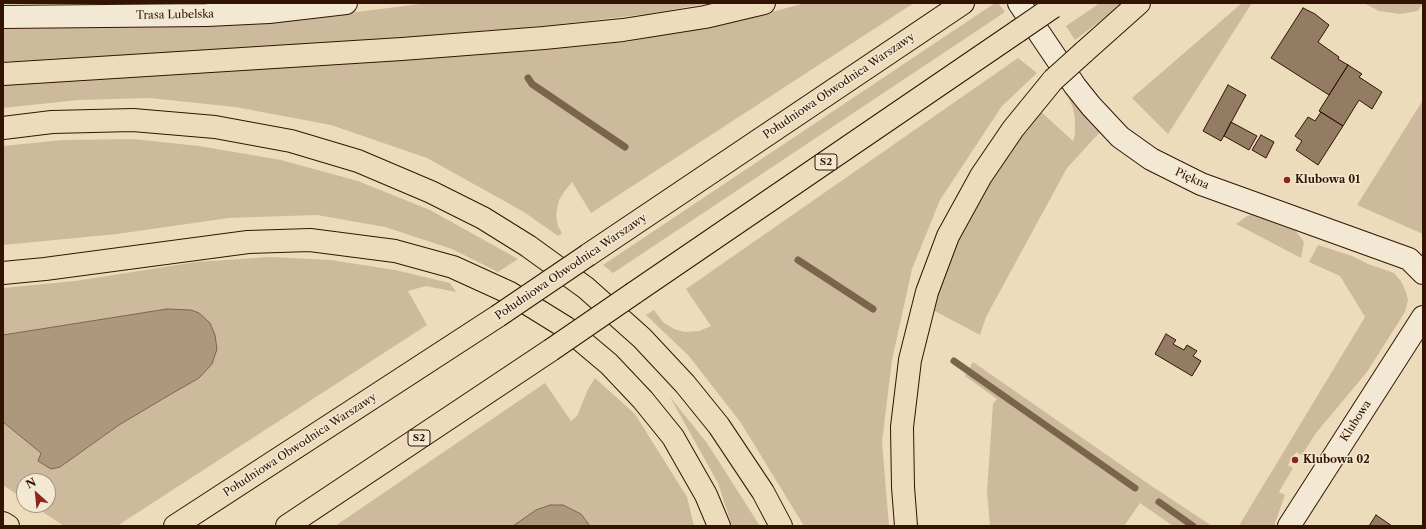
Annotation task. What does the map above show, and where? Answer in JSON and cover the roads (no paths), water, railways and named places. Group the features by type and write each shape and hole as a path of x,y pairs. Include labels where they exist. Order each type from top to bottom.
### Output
{"highway":[{"path":"3,74 402,49 544,38 638,28 705,17 764,3"},
{"name":"Południowa Obwodnica Warszawy","path":"175,526 498,316 963,3"},
{"path":"906,526 903,486 902,427 910,360 927,292 948,236 980,176 1013,129 1053,80 1139,3"},
{"name":"S2","path":"287,526 551,350 1056,5"},
{"path":"3,128 52,122 133,120 215,127 291,141 358,161 432,192 476,214 528,246 586,288 642,338 685,384 719,426 763,492 781,526"},
{"path":"3,273 45,269 248,242 310,240 395,251 453,267 510,293 565,328 609,364 643,400 672,437 706,495 719,526"},
{"path":"3,523 8,526"}],"street":[{"name":"Trasa Lubelska","path":"3,17 207,16 269,12 346,3"},
{"name":"Piękna","path":"1019,3 1091,106 1120,137 1151,160 1201,184 1409,259 1423,273"},
{"name":"Klubowa","path":"1289,526 1423,317"}],"waterway":[{"path":"528,78 532,84 625,147"},
{"path":"798,260 873,309"},
{"path":"954,361 1135,488"},
{"path":"1159,502 1193,526"}],"place":[{"name":"Klubowa 01","path":"1287,180"},
{"name":"Klubowa 02","path":"1295,460"}]}
